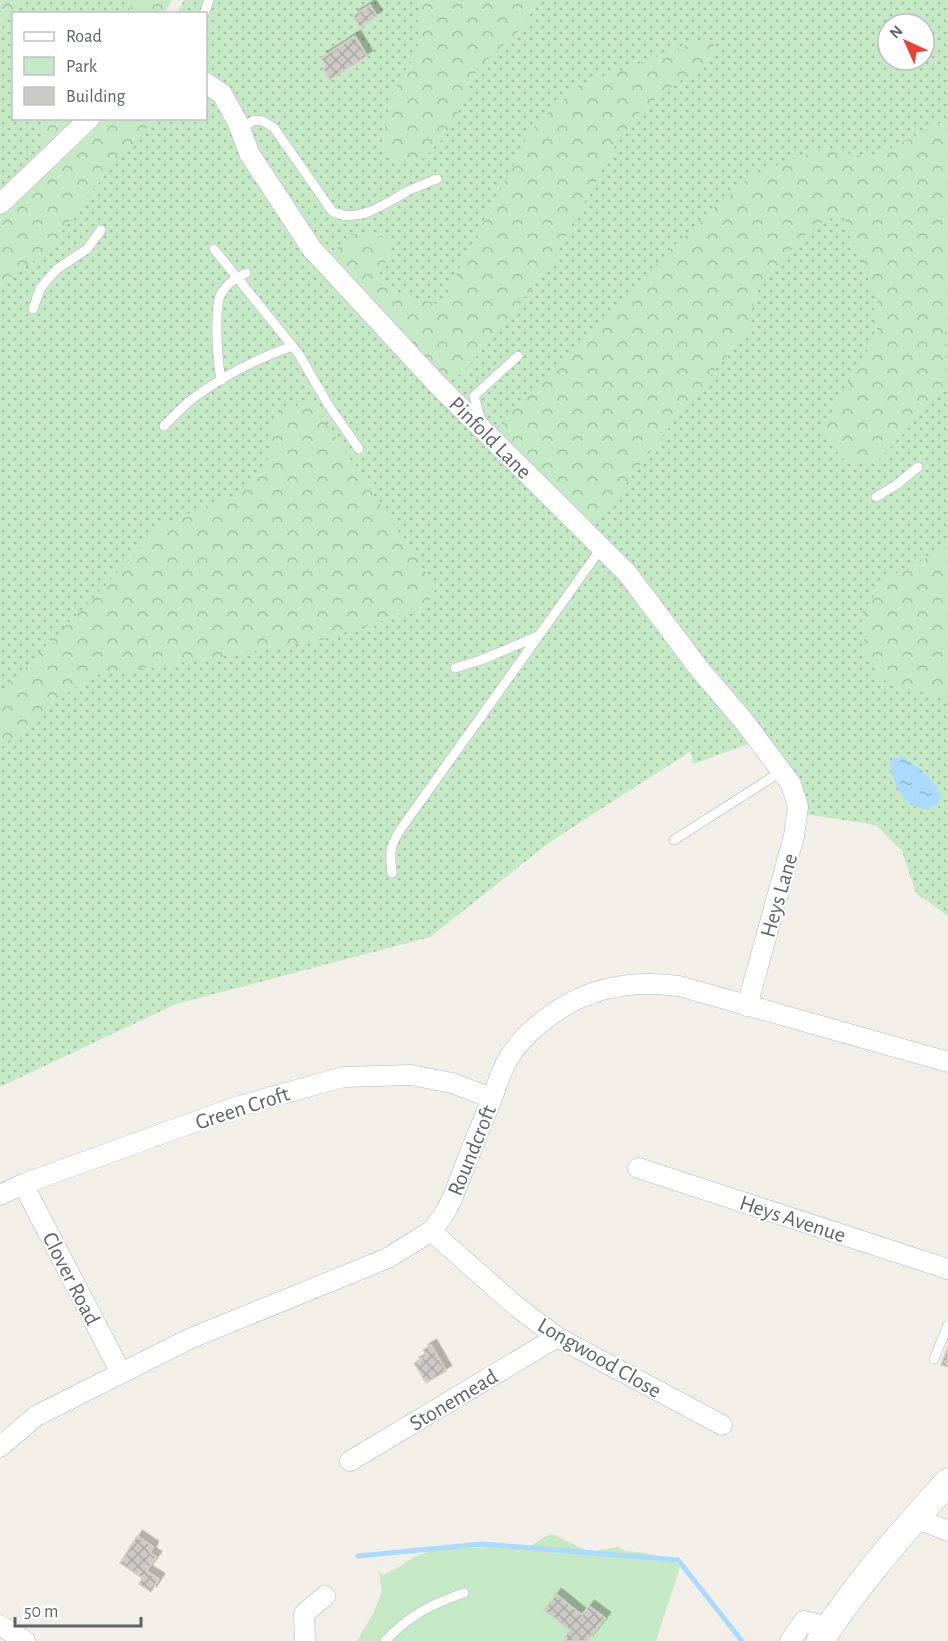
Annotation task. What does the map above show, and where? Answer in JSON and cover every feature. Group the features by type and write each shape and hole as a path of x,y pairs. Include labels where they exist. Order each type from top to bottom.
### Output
{"main road":[{"path":"824,1634 877,1562 948,1482"}],"street":[{"name":"Pinfold Lane","path":"207,84 222,94 249,153 312,249 435,382 627,573 786,778"},
{"path":"0,204 88,120"},
{"name":"Heys Lane","path":"747,1006 794,836 798,807 786,778"},
{"name":"Roundcroft","path":"0,1447 36,1416 121,1372 189,1339 388,1258 431,1231 443,1216 452,1199 508,1060 531,1031 560,1008 593,992 627,985 679,986 948,1062"},
{"name":"Green Croft","path":"0,1195 23,1184 236,1107 343,1077 411,1075 452,1083 492,1098"},
{"name":"Heys Avenue","path":"638,1168 948,1269"},
{"name":"Clover Road","path":"23,1184 121,1372"},
{"name":"Longwood Close","path":"431,1231 517,1307 556,1337 722,1425"},
{"name":"Stonemead","path":"350,1461 556,1337"},
{"path":"915,1518 948,1531"},
{"path":"305,1641 304,1614 325,1596"},
{"path":"790,1641 804,1621 824,1634"},
{"path":"0,1625 25,1641"}],"lane":[{"path":"240,130 255,120 263,121 273,128 332,211 339,216 361,214 378,208 437,178"},
{"path":"33,309 40,289 47,280 57,269 87,249 101,230"},
{"path":"214,249 292,346 358,450"},
{"path":"222,380 217,349 218,300 221,292 236,277 246,273"},
{"path":"164,426 190,400 222,380 264,356 292,346"},
{"path":"479,426 481,420 474,396 518,356"},
{"path":"876,497 896,485 918,467"},
{"path":"392,873 390,852 400,830 602,547"},
{"path":"455,668 481,660 538,636"},
{"path":"674,840 786,778"},
{"path":"934,1359 948,1325"},
{"path":"385,1641 401,1625 418,1613 441,1601 464,1593"}],"green space":[{"path":"0,0 23,0 16,12 12,12 12,17 0,25"},
{"path":"23,0 135,0 128,12 16,12"},
{"path":"135,0 172,0 166,12 128,12"},
{"path":"184,0 948,0 948,916 916,893 902,851 876,825 804,814 754,742 693,764 691,751 550,842 430,937 176,1004 0,1087 0,214 98,120 207,120 207,12 178,12"},
{"path":"419,0 538,0 523,27 478,68 449,132 421,161 393,160 382,142 392,94 421,46"},
{"path":"12,16 12,120 41,120 44,150 0,192 0,25"},
{"path":"705,38 714,45 713,57 640,111 616,144 550,266 463,373 442,382 332,265 335,251 352,234 390,238 392,255 378,271 379,281 393,292 441,305 529,134 539,121 577,87"},
{"path":"948,119 946,387 876,463 843,459 821,431 877,334 878,303 842,213 813,227 756,287 749,328 644,459 594,528 493,432 697,223 752,175 823,148 872,158"},
{"path":"41,120 77,120 44,150"},
{"path":"98,120 153,120 77,208 51,248 10,278 0,281 0,214"},
{"path":"311,401 436,588 426,607 325,639 89,676 0,748 0,694 165,523 236,495 267,461 274,414"},
{"path":"948,547 948,699 908,690 879,678 865,649 862,613 887,578"},
{"path":"552,1534 586,1550 595,1551 618,1547 626,1551 674,1560 680,1567 656,1641 357,1641 373,1614 382,1591 379,1571 383,1575 416,1556 441,1549 498,1546 524,1549"}],"water":[{"path":"901,756 926,774 936,785 941,799 936,805 928,809 918,807 909,803 902,795 890,768 890,763"}],"building":[{"path":"370,5 377,16 360,27 353,16"},
{"path":"355,36 367,56 330,80 323,68 326,66 321,58"},
{"path":"431,1345 446,1371 426,1383 414,1363 427,1356 423,1350"},
{"path":"948,1346 948,1367 941,1365"},
{"path":"137,1536 153,1547 150,1553 156,1557 146,1571 159,1579 151,1592 139,1584 142,1578 120,1563"},
{"path":"556,1594 582,1615 589,1606 605,1618 587,1641 567,1641 564,1638 570,1630 544,1610"}],"waterway":[{"path":"358,1556 482,1544 678,1560 742,1641"}]}
